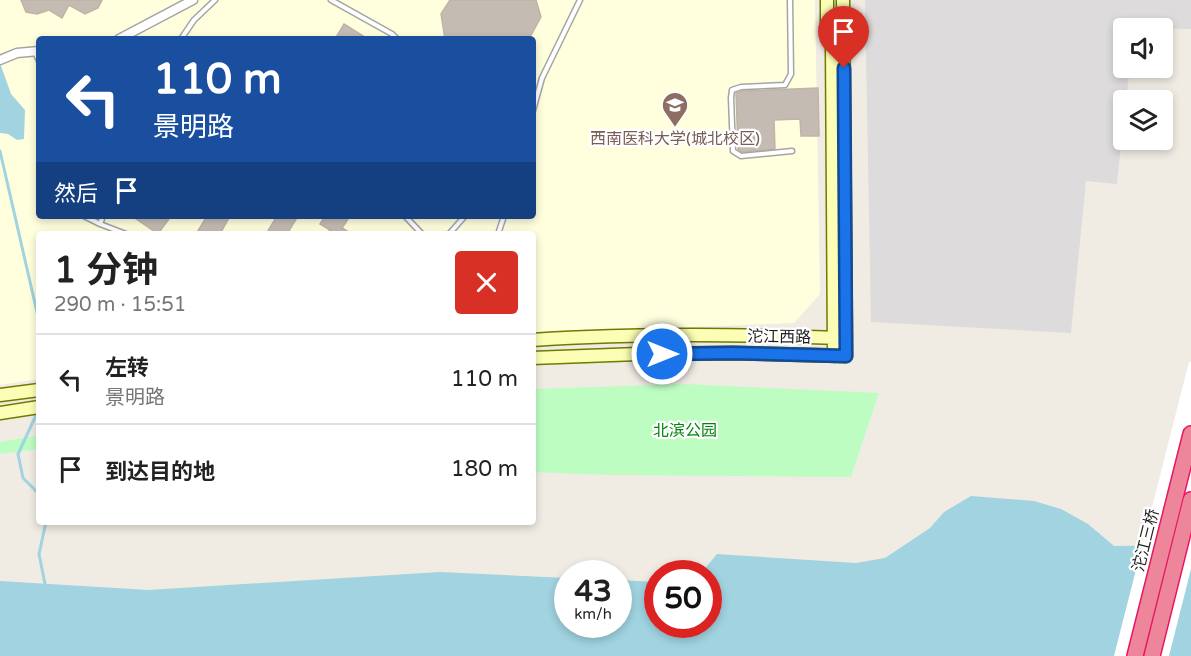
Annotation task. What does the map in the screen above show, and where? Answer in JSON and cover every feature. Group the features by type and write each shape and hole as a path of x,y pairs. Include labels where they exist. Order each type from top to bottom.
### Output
{"highway":[{"name":"沱江三桥","path":"1135,656 1191,434"},
{"path":"1152,656 1191,500"}],"street":[{"path":"129,36 193,0"},
{"path":"827,0 827,26 832,45 840,338"},
{"path":"840,338 843,0"},
{"path":"0,60 17,53 36,51"},
{"name":"沱江西路","path":"536,340 568,337 734,335 840,338 840,356 709,353 536,358"},
{"path":"0,396 36,390"},
{"path":"0,413 36,408"}],"lane":[{"path":"183,36 194,20 215,0"},
{"path":"331,0 394,36"},
{"path":"536,100 542,78 580,0"},
{"path":"790,0 791,74 785,85 741,87 732,90 731,98 733,151 741,156 792,151"},
{"path":"90,219 118,231"},
{"path":"100,224 102,219"},
{"path":"408,219 419,231"},
{"path":"452,231 462,219"}],"shaded area":[{"name":"西南医科大学(城北校区)","path":"0,0 815,0 820,294 794,323 536,333 536,231 36,231 36,379 0,385"},
{"path":"865,0 1191,0 1191,29 1173,29 1173,18 1113,18 1113,78 1129,78 1127,90 1113,90 1113,150 1120,150 1117,184 1086,181 1071,333 871,322"}],"green space":[{"name":"北滨公园","path":"685,384 879,393 851,477 608,475 536,472 536,389"},
{"path":"36,436 36,449 0,454 0,442"}],"water":[{"path":"0,63 11,94 25,110 24,139 17,140 8,134 0,133"},
{"path":"971,496 1034,501 1061,509 1088,524 1114,546 1191,545 1191,656 0,656 0,581 148,590 440,572 554,577 554,638 632,638 632,581 644,581 644,638 722,638 722,560 712,560 717,554 856,563 885,558 930,528 944,512"}],"pier":[{"path":"1189,362 1191,362 1191,569 1169,656 1114,656"}],"building":[{"path":"21,0 102,0 98,8 85,14 69,5 62,18 49,10 37,14 26,12"},
{"path":"450,0 536,0 541,17 531,36 445,36 441,14"},
{"path":"344,24 363,36 337,36"},
{"path":"818,88 819,136 801,136 800,119 774,120 775,149 742,152 738,149 736,93"},
{"path":"136,219 169,219 160,231 154,231"},
{"path":"205,219 228,219 222,231 198,231"},
{"path":"275,219 296,219 289,231 268,231"},
{"path":"323,219 348,219 342,228 347,231 329,231 320,224"}],"waterway":[{"path":"0,151 36,308"},
{"path":"36,415 18,454 23,478 36,491"},
{"path":"45,525 39,554 45,584"}],"place":[{"name":"西南医科大学(城北校区)","path":"675,128"}],"route":[{"path":"662,354 846,356 844,68"}]}
